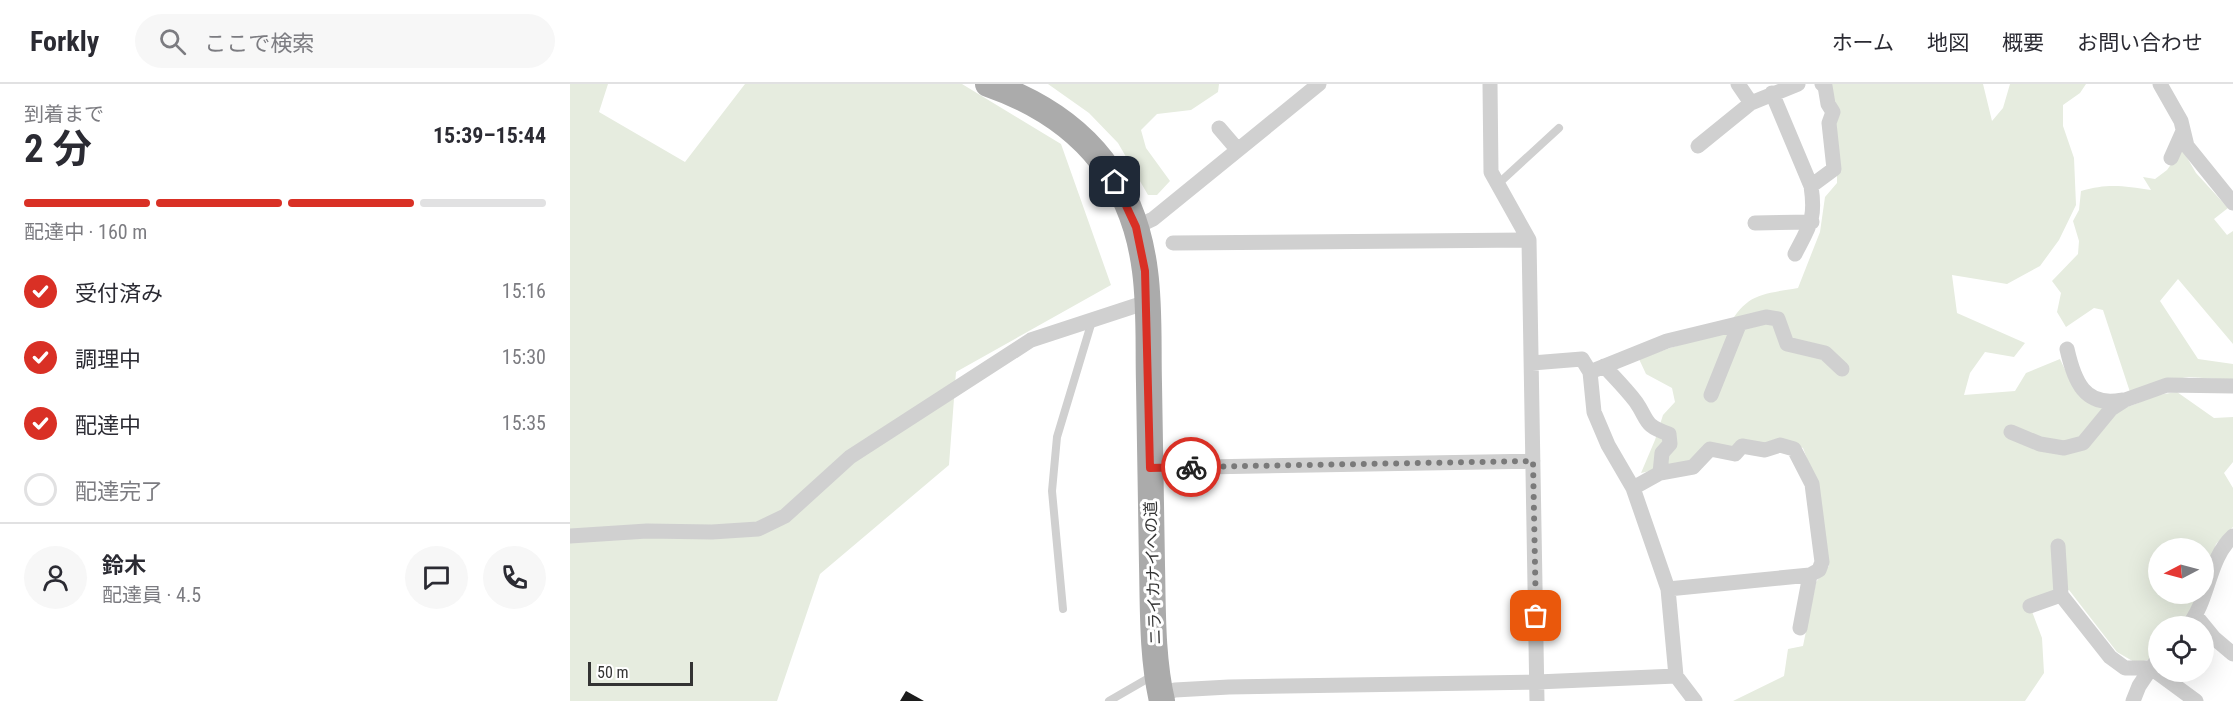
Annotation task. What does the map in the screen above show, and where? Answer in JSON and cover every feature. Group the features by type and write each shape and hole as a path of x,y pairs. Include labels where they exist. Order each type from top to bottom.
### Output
{"main road":[{"name":"ニライカナイへの道","path":"988,84 1040,106 1077,133 1108,169 1136,227 1145,271 1147,302 1153,607 1160,689"}],"street":[{"path":"1136,227 1153,219 1319,84"},
{"path":"1490,84 1491,172 1529,240 1538,701"},
{"path":"1738,84 1750,103"},
{"path":"1698,146 1750,103 1798,84"},
{"path":"1811,186 1834,169 1829,123 1833,112 1828,104 1825,86 1822,84"},
{"path":"2160,84 2181,121 2187,146 2233,203"},
{"path":"1772,93 1811,186 1812,222 1795,254"},
{"path":"1219,128 1237,149"},
{"path":"2171,158 2183,131"},
{"path":"1755,223 1812,222"},
{"path":"1173,243 1529,240"},
{"path":"570,536 647,531 712,532 758,529 785,516 850,457 1031,340 1147,302"},
{"path":"1597,369 1667,341 1766,317 1778,319 1787,344 1825,352 1842,369"},
{"path":"1711,395 1738,325"},
{"path":"2067,349 2071,368 2082,389 2103,402 2125,400"},
{"path":"1532,363 1582,359 1597,369 1637,405 1644,420 1668,434 1670,444 1662,453 1660,473"},
{"path":"1597,369 1594,412 1608,445 1633,488 1668,589 1676,676 1695,701"},
{"path":"2011,432 2040,444 2064,448 2082,443 2111,409 2125,400 2167,385 2233,387"},
{"path":"1633,488 1660,473 1693,467 1710,449 1735,454 1742,446 1765,450 1780,445 1794,449 1812,484 1822,562 1819,570 1810,575 1668,589"},
{"path":"1150,468 1533,461"},
{"path":"2194,616 2221,547 2233,536"},
{"path":"2058,546 2061,595 2110,657 2126,668 2148,665"},
{"path":"1800,628 1810,575"},
{"path":"2030,606 2061,595"},
{"path":"2214,638 2233,654"},
{"path":"2133,701 2139,686 2148,674"},
{"path":"1160,689 1537,682 1676,676"},
{"path":"2175,682 2196,701"}],"lane":[{"path":"1498,184 1559,128"},
{"path":"1063,609 1052,491 1057,437 1093,320"},
{"path":"1109,701 1160,689"}],"shaded area":[{"path":"570,84 608,84 599,112 685,162 745,84 962,84 1061,144 1111,285 956,372 949,465 820,574 777,701 570,701"},
{"path":"1048,84 1219,84 1218,92 1191,110 1157,114 1141,130 1146,148 1170,181 1157,195 1148,195 1118,143 1089,113"},
{"path":"1827,84 1983,84 1992,121 2003,108 2010,84 2086,84 2080,93 2063,105 2063,126 2074,158 2076,205 2059,240 2040,266 2007,284 1952,275 1957,313 2025,343 2014,357 1985,352 1970,373 1964,395 2015,391 2026,373 2060,359 2079,392 2095,405 2118,408 2136,404 2154,396 2177,392 2214,418 2233,417 2233,462 2224,473 2233,488 2233,527 2216,544 2214,550 2214,538 2148,538 2148,604 2195,604 2188,616 2148,616 2148,660 2136,663 2117,652 2069,590 2028,601 2042,638 2044,673 2025,701 1733,701 1784,676 1788,649 1803,646 1816,582 1829,566 1817,485 1803,448 1783,439 1767,444 1743,439 1709,457 1641,473 1663,415 1675,402 1672,388 1646,374 1639,359 1725,332 1732,319 1754,298 1772,292 1798,288 1820,232 1825,197 1837,183"},
{"path":"2182,149 2196,173 2228,208 2214,219 2227,235 2233,231 2233,344 2178,279 2160,301 2198,359 2233,364 2233,380 2189,377 2161,381 2130,392 2103,310 2094,308 2066,327 2057,312 2061,293 2052,281 2078,254 2079,241 2073,221 2079,210 2081,191 2108,186 2151,190 2143,177 2155,179 2167,170"}],"building":[{"path":"906,691 924,701 900,701"}],"way so far":[{"path":"1191,467 1533,461 1536,616"}],"route":[{"path":"1115,182 1136,227 1145,271 1150,468 1191,467"}]}
